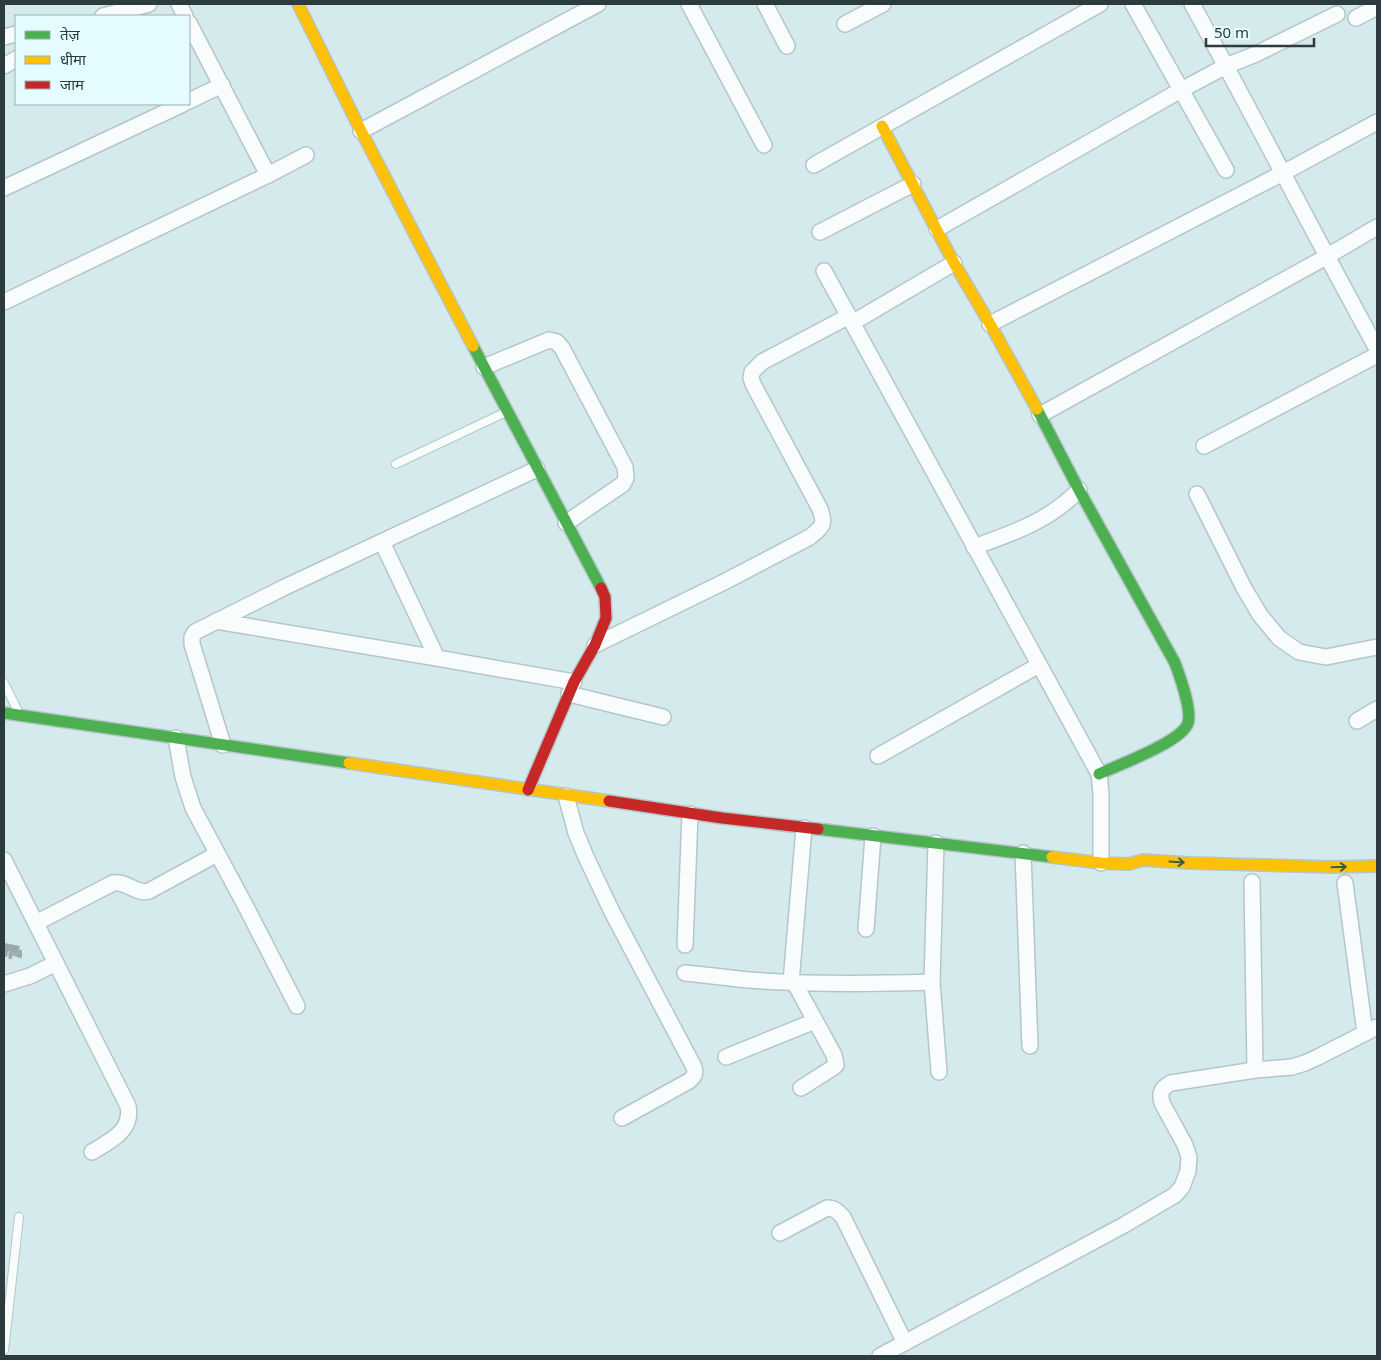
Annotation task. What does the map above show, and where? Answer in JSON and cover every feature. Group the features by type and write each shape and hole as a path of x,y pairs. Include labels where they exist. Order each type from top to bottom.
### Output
{"main road":[{"path":"298,4 361,131 605,597 606,618 595,646 572,688 528,790"},
{"path":"882,126 954,262 1040,415 1078,490 1175,663 1183,685 1189,715 1188,724 1182,733 1168,743 1099,774"},
{"path":"4,713 690,814 1101,862 1129,864 1143,860 1333,867 1377,866"},
{"path":"1129,864 1142,872"}],"street":[{"path":"108,15 149,4"},
{"path":"361,131 598,4"},
{"path":"689,4 764,145"},
{"path":"764,4 787,46"},
{"path":"845,24 883,4"},
{"path":"814,165 1100,4"},
{"path":"1133,4 1226,170"},
{"path":"1192,4 1326,257 1375,340"},
{"path":"1356,18 1377,7"},
{"path":"937,229 1181,90 1226,66 1256,54 1337,14"},
{"path":"190,25 268,175"},
{"path":"4,66 15,60"},
{"path":"190,101 222,85"},
{"path":"4,188 181,105"},
{"path":"990,324 1283,173 1377,122"},
{"path":"4,302 306,155"},
{"path":"820,232 912,184"},
{"path":"1040,415 1377,227"},
{"path":"595,646 726,581 810,537 821,529 823,518 820,509 753,384 752,372 762,362 850,320 954,262"},
{"path":"824,271 1099,774 1102,793 1101,862"},
{"path":"484,367 549,340 557,342 562,348 625,467 626,478 622,484 566,523"},
{"path":"1204,446 1377,355"},
{"path":"223,745 192,644 195,632 538,469"},
{"path":"974,546 1028,526 1051,514 1066,503 1078,490"},
{"path":"1197,494 1244,588 1260,615 1279,638 1299,652 1326,657 1377,647"},
{"path":"382,542 437,658"},
{"path":"216,621 437,658 572,688 663,717"},
{"path":"878,756 1039,664"},
{"path":"1357,721 1377,709"},
{"path":"176,738 183,777 193,808 297,1006"},
{"path":"566,796 576,833 586,857 612,912 694,1067 694,1077 689,1081 622,1118"},
{"path":"684,944 690,814"},
{"path":"800,1088 836,1065 834,1055 792,982 804,828"},
{"path":"866,930 873,836"},
{"path":"936,843 932,982 939,1072"},
{"path":"1023,853 1030,1046"},
{"path":"36,923 113,883 125,884 141,892 149,891 217,854"},
{"path":"4,860 124,1096 130,1114 125,1128 112,1140 92,1152"},
{"path":"1252,882 1255,1070"},
{"path":"880,1356 1124,1226 1175,1195 1182,1187 1188,1171 1189,1157 1185,1145 1160,1097 1161,1090 1165,1086 1172,1083 1255,1070 1292,1067 1305,1063 1371,1030 1343,884"},
{"path":"4,984 30,976 56,963"},
{"path":"685,973 750,980 792,982 857,984 932,982"},
{"path":"726,1057 815,1021"},
{"path":"780,1234 828,1208 838,1212 843,1217 905,1343"}],"lane":[{"path":"396,464 508,411"},
{"path":"4,683 21,715"},
{"path":"4,1350 19,1217"}],"building":[{"path":"4,943 20,946 17,954 8,951 7,957 4,956"}],"traffic: fast":[{"path":"473,346 601,588"},
{"path":"1037,409 1079,490 1175,663 1185,693 1188,710 1188,723 1174,738 1099,774"},
{"path":"4,713 349,763"},
{"path":"818,829 1052,857"}],"traffic: slow":[{"path":"298,4 361,131 473,346"},
{"path":"882,126 954,263 1037,409"},
{"path":"349,763 609,801"},
{"path":"1052,857 1101,863 1129,864 1143,860 1333,867 1377,866"}],"traffic: jam":[{"path":"528,790 574,682 595,645 606,618 605,597 601,588"},
{"path":"609,801 722,818 818,829"}]}
